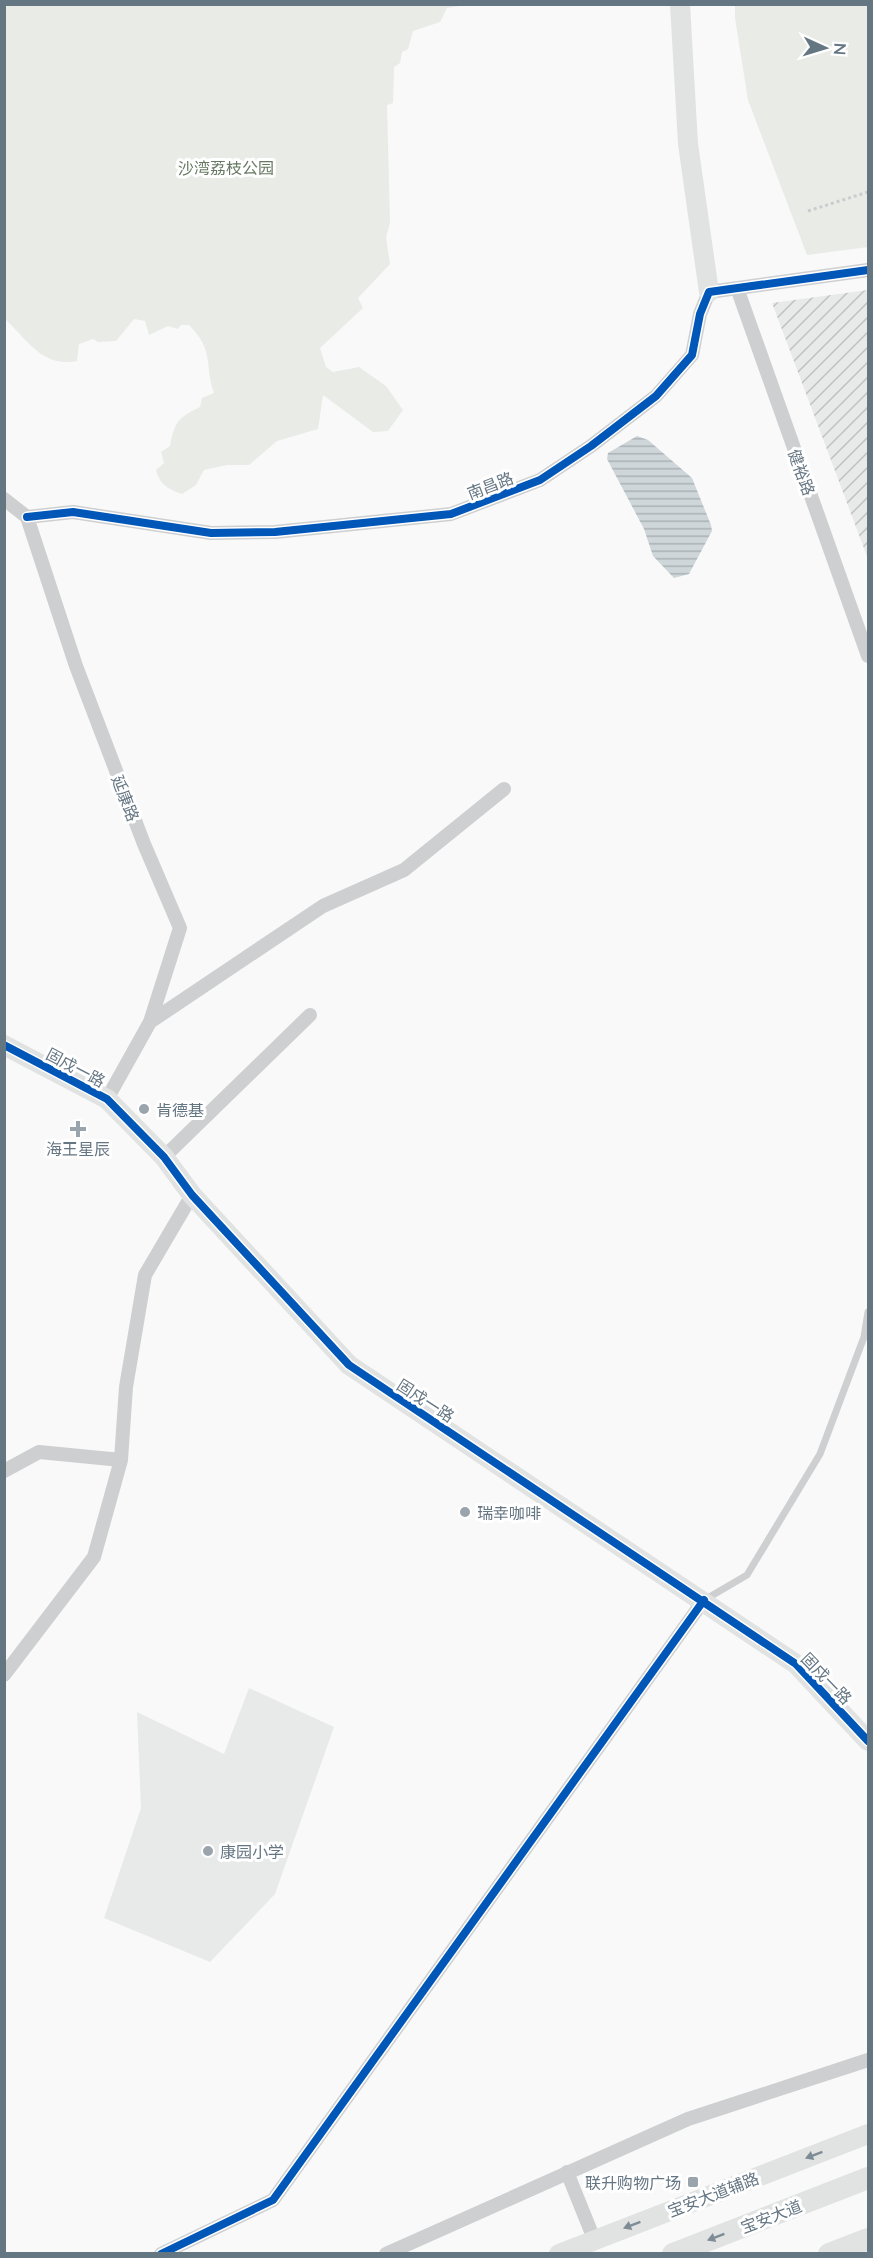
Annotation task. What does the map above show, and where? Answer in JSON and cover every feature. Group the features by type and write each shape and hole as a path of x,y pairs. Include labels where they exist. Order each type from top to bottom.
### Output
{"main road":[{"name":"宝安大道","path":"673,2253 868,2178"},
{"path":"829,2253 868,2239"}],"street":[{"path":"680,4 688,144 709,292 868,270"},
{"name":"健裕路","path":"737,288 868,656"},
{"name":"南昌路","path":"27,517 73,512 211,533 275,532 451,514 540,480 591,446 656,396 692,355 700,314 709,292"},
{"path":"4,499 27,517"},
{"name":"延康路","path":"27,517 76,666 144,844 180,928 150,1022 107,1099"},
{"path":"150,1022 323,906 404,870 504,789"},
{"path":"164,1157 310,1015"},
{"name":"固戍一路","path":"4,1045 107,1099 164,1157 192,1196 349,1365 704,1600 796,1664 868,1741"},
{"path":"4,1675 94,1557 121,1460 126,1387 145,1275 192,1196"},
{"path":"4,1471 39,1452 121,1460"},
{"path":"161,2253 273,2200 704,1600"},
{"path":"386,2253 688,2119 868,2060"},
{"name":"宝安大道辅路","path":"559,2253 868,2134"},
{"path":"567,2172 594,2239"}],"lane":[{"path":"704,1600 747,1575 820,1454 864,1338 868,1312"}],"path":[{"path":"808,211 868,192"}],"shaded area":[{"path":"868,290 868,559 772,303"},
{"path":"637,436 648,440 692,478 711,525 712,531 689,574 674,578 653,556 644,529 607,459 608,453"},
{"name":"康园小学","path":"249,1688 334,1727 275,1894 210,1962 104,1918 141,1808 137,1712 224,1754"}],"green space":[{"name":"沙湾荔枝公园","path":"4,5 466,5 447,8 440,22 413,31 408,49 402,52 400,63 394,67 393,103 387,105 390,223 386,237 390,264 358,298 363,308 320,348 326,367 333,372 359,367 386,386 403,410 388,431 373,432 323,395 318,429 277,441 249,465 227,465 204,470 196,485 182,494 169,488 160,479 156,470 164,463 161,452 170,446 179,421 200,407 202,398 214,393 206,351 189,325 181,325 178,329 168,326 149,335 145,321 134,319 116,341 98,342 93,339 79,344 77,361 65,362 54,360 36,350 5,319"},
{"path":"735,5 868,5 868,247 807,255 748,100"}],"cycle path":[{"path":"27,517 73,512 211,533 275,532 451,514 540,480 591,446 656,396 692,355 700,314 709,292 868,270"},
{"path":"4,1045 107,1099 164,1157 192,1195 349,1365 796,1664 868,1741"},
{"path":"161,2254 273,2200 704,1600"}],"place":[{"name":"肯德基","path":"144,1109"},
{"name":"海王星辰","path":"78,1129"},
{"name":"瑞幸咖啡","path":"465,1512"},
{"name":"康园小学","path":"208,1851"},
{"name":"联升购物广场","path":"693,2182"}]}
